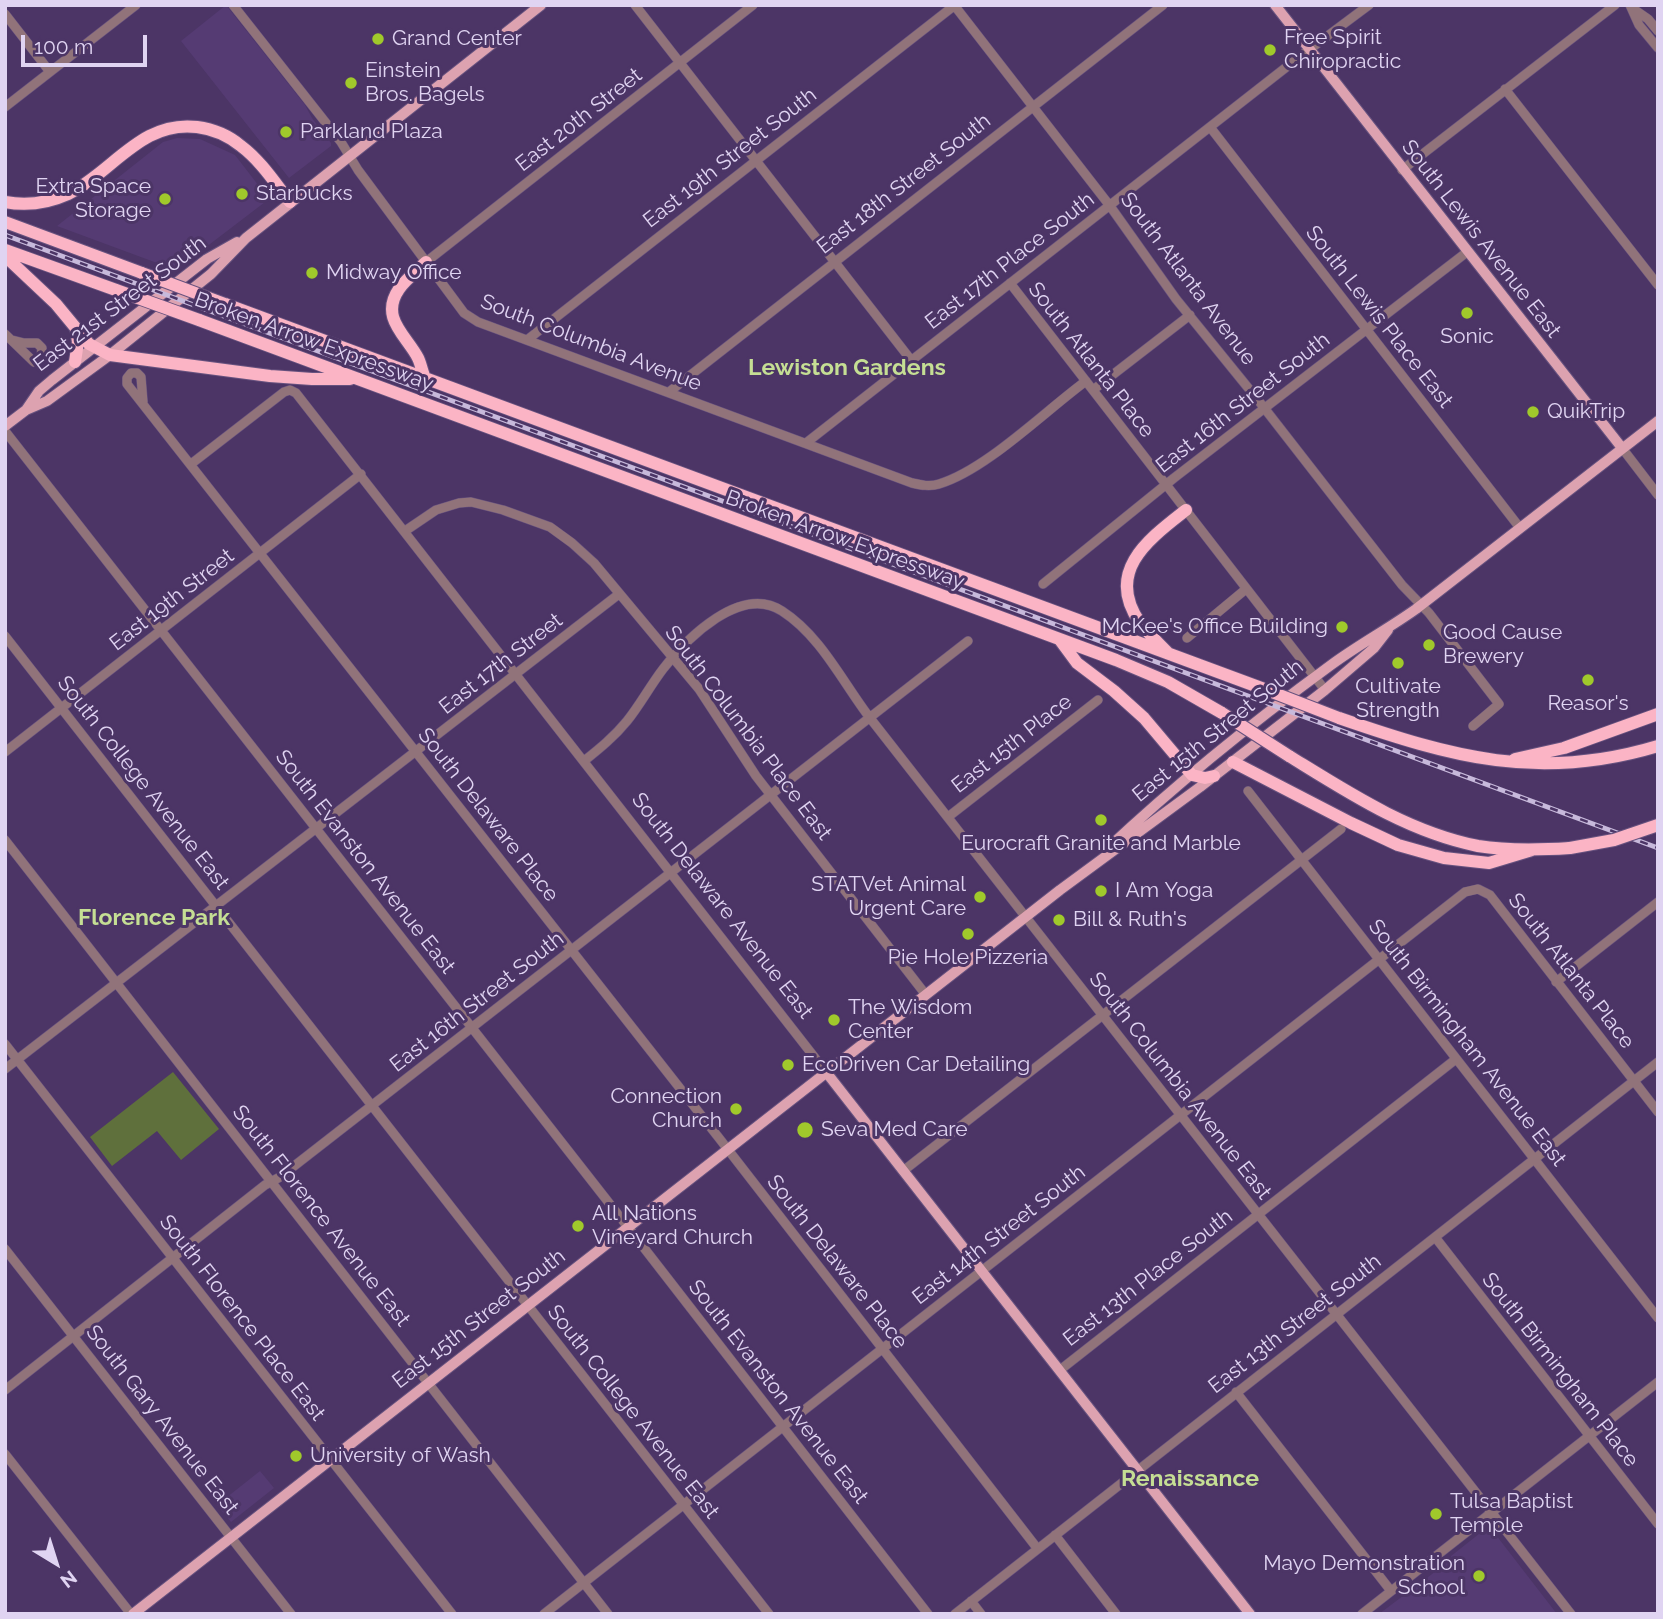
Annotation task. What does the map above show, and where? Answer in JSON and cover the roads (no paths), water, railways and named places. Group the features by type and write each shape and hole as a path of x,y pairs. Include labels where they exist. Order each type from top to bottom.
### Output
{"highway":[{"path":"5,202 27,205 67,194 142,139 157,132 185,126 213,131 234,140 252,156 290,202"},
{"name":"Broken Arrow Expressway","path":"5,222 1339,718 1432,748 1501,762 1543,764 1584,763 1658,747"},
{"name":"Broken Arrow Expressway","path":"5,250 1060,639 1168,682 1381,810 1426,831 1480,846 1532,850 1570,848 1614,840 1658,825"},
{"path":"5,256 44,292 94,347 110,355 270,376 357,379"},
{"path":"425,378 417,356 396,325 393,306 400,289 426,262"},
{"path":"75,362 78,342 76,329"},
{"path":"1168,654 1135,614 1128,590 1128,578 1141,547 1186,510"},
{"path":"1060,639 1077,663 1114,691 1144,719 1192,775 1214,776"},
{"path":"1501,762 1564,748 1658,714"},
{"path":"1233,762 1398,845 1444,858 1489,863 1532,850"}],"main road":[{"name":"East 21st Street South","path":"26,410 47,401 110,355 211,274 246,238 290,202 541,5"},
{"name":"South Lewis Avenue East","path":"1275,5 1622,448"},
{"name":"East 21st Street South","path":"5,428 26,410 39,391 94,347 207,258 246,238"},
{"name":"East 15th Street South","path":"132,1614 1026,916 1233,762 1325,690 1374,648 1388,630 1658,421"},
{"name":"East 15th Street South","path":"1081,874 1192,775 1314,677 1368,638 1388,630"},
{"name":"South Delaware Avenue East","path":"826,1072 1250,1614"}],"street":[{"path":"5,107 136,5"},
{"name":"South Columbia Avenue","path":"233,5 326,122 426,262 470,317 912,483 936,485 987,458 1086,381"},
{"path":"635,5 911,360"},
{"name":"East 20th Street","path":"426,262 753,5"},
{"name":"South Atlanta Avenue","path":"955,5 1110,206 1176,299 1402,585 1435,620 1499,704 1473,726"},
{"name":"East 19th Street South","path":"527,340 955,5"},
{"name":"East 18th Street South","path":"669,392 1163,5"},
{"name":"East 17th Place South","path":"806,443 1369,5"},
{"path":"1402,170 1615,5"},
{"path":"1632,7 1658,31"},
{"path":"1632,7 1639,25 1658,48"},
{"path":"5,14 50,72"},
{"path":"1505,89 1658,285"},
{"name":"South Lewis Place East","path":"1210,127 1520,528"},
{"name":"East 16th Street South","path":"1043,584 1264,408 1467,253"},
{"name":"South Atlanta Place","path":"1010,283 1325,690"},
{"path":"1093,390 1190,315"},
{"name":"South Delaware Avenue East","path":"191,464 284,392 290,390 300,397 826,1072"},
{"name":"South Delaware Place","path":"143,402 1037,1548"},
{"name":"South Evanston Avenue East","path":"5,428 928,1614"},
{"name":"South Lewis Avenue East","path":"1622,448 1658,495"},
{"name":"East 19th Street","path":"5,752 361,474"},
{"name":"South Columbia Place East","path":"405,531 446,506 471,502 484,504 538,522 560,533 594,563 699,689 771,796 926,995"},
{"path":"1187,638 1246,590"},
{"name":"East 17th Street","path":"5,1069 619,594"},
{"name":"South Columbia Avenue East","path":"672,658 705,626 723,614 747,604 772,606 798,624 1571,1614"},
{"name":"South College Avenue East","path":"5,636 769,1614"},
{"name":"East 16th Street South","path":"5,1390 968,641"},
{"path":"584,761 624,725 672,658"},
{"name":"East 15th Place","path":"947,817 1098,700"},
{"name":"South Birmingham Avenue East","path":"1248,791 1658,1318"},
{"path":"903,1171 1341,829"},
{"name":"South Florence Avenue East","path":"5,841 608,1614"},
{"name":"South Atlanta Place","path":"1478,889 1490,895 1658,1112"},
{"name":"East 14th Street South","path":"544,1614 1465,892 1478,889"},
{"path":"1556,982 1657,904"},
{"name":"South Florence Place East","path":"5,1044 452,1614"},
{"name":"East 13th Place South","path":"1060,1370 1457,1059"},
{"name":"East 13th Street South","path":"955,1614 1658,1062"},
{"name":"South Birmingham Place","path":"1435,1237 1658,1524"},
{"name":"South Gary Avenue East","path":"5,1249 291,1614"},
{"path":"1362,1614 1658,1382"},
{"path":"1236,1392 1391,1591"},
{"path":"5,1454 132,1614"},
{"path":"1055,1535 1116,1614"},
{"path":"971,1601 981,1614"}],"railway":[{"path":"5,235 1658,848"}],"place":[{"name":"Grand Center","path":"378,39"},
{"name":"Free Spirit Chiropractic","path":"1270,50"},
{"name":"Einstein Bros. Bagels","path":"351,83"},
{"name":"Parkland Plaza","path":"286,132"},
{"name":"Starbucks","path":"242,194"},
{"name":"Extra Space Storage","path":"165,199"},
{"name":"Midway Office","path":"312,273"},
{"name":"Sonic","path":"1467,313"},
{"name":"QuikTrip","path":"1533,412"},
{"name":"McKee's Office Building","path":"1342,627"},
{"name":"Good Cause Brewery","path":"1429,645"},
{"name":"Cultivate Strength","path":"1398,663"},
{"name":"Reasor's","path":"1588,680"},
{"name":"Eurocraft Granite and Marble","path":"1101,820"},
{"name":"I Am Yoga","path":"1101,891"},
{"name":"STATVet Animal Urgent Care","path":"980,897"},
{"name":"Bill & Ruth's","path":"1059,920"},
{"name":"Pie Hole Pizzeria","path":"968,934"},
{"name":"The Wisdom Center","path":"834,1020"},
{"name":"EcoDriven Car Detailing","path":"788,1065"},
{"name":"Connection Church","path":"736,1109"},
{"name":"Seva Med Care","path":"805,1130"},
{"name":"All Nations Vineyard Church","path":"578,1226"},
{"name":"University of Wash","path":"296,1456"},
{"name":"Tulsa Baptist Temple","path":"1436,1514"},
{"name":"Mayo Demonstration School","path":"1479,1576"}],"district":[{"name":"Lewiston Gardens","path":"847,368"},
{"name":"Florence Park","path":"154,918"},
{"name":"Renaissance","path":"1190,1479"}]}
